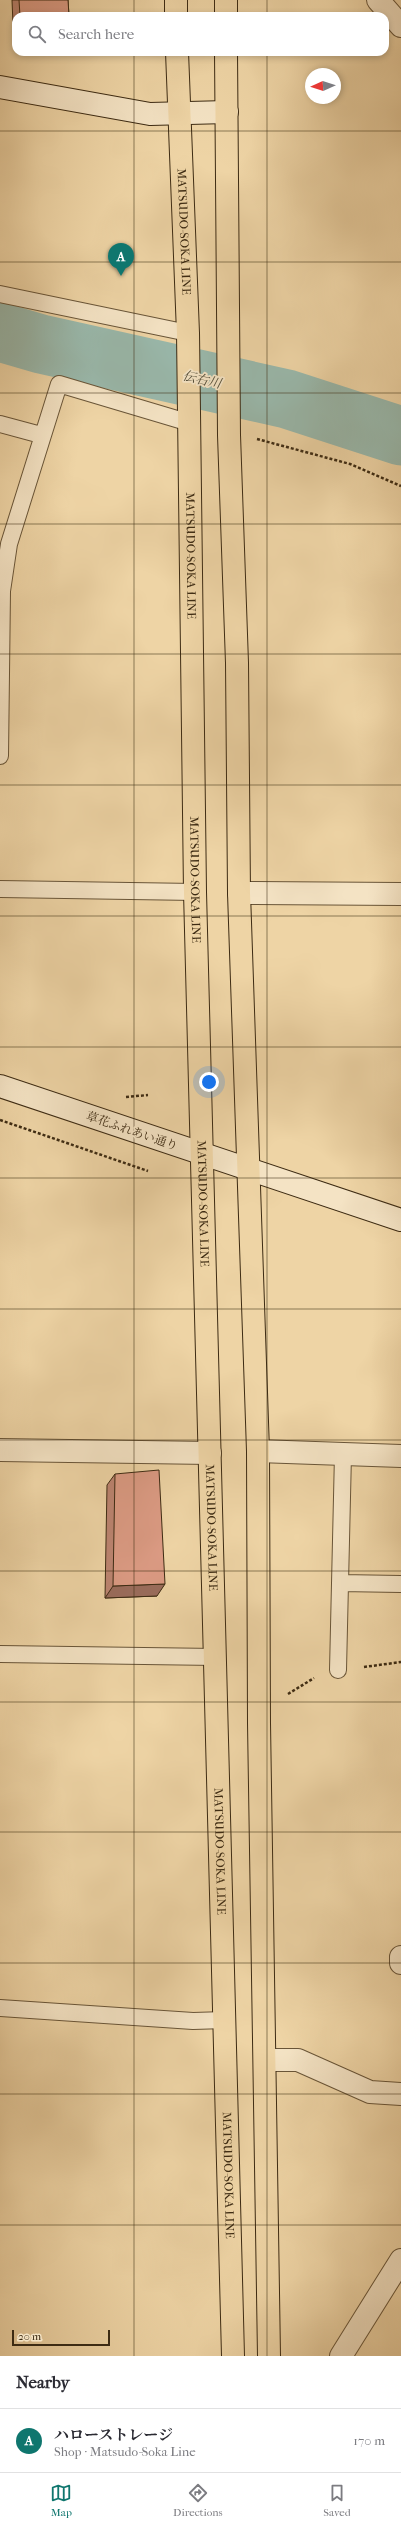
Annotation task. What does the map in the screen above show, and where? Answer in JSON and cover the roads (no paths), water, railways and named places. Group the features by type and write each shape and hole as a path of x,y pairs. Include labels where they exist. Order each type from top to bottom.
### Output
{"main road":[{"path":"176,0 176,12"},
{"path":"226,0 226,12"},
{"name":"MATSUDO-SOKA LINE","path":"177,56 178,114 188,333 195,892 233,2356"},
{"path":"226,56 230,435 237,663 239,894 258,1451 259,1723 269,2356"}],"street":[{"path":"378,0 389,12"},
{"path":"389,12 401,26"},
{"path":"0,87 150,114 227,112"},
{"path":"239,894 401,894"},
{"name":"草花ふれあい通り","path":"0,1086 203,1156 249,1169 401,1220"},
{"path":"0,1450 210,1453"},
{"path":"258,1451 401,1456"},
{"path":"401,1957 401,1963"},
{"path":"265,2060 298,2060 370,2092 401,2094"},
{"path":"341,2356 401,2260"}],"lane":[{"path":"0,294 188,333"},
{"path":"0,756 2,591 9,544 41,435 59,384 190,423"},
{"path":"0,424 41,435"},
{"path":"0,888 195,892"},
{"path":"338,1670 342,1454"},
{"path":"340,1583 401,1584"},
{"path":"0,1654 216,1657"},
{"path":"0,2008 193,2021 225,2020"}],"waterway":[{"name":"伝右川","path":"0,332 41,344 287,399 401,436"}],"place":[{"name":"ハローストレージ","path":"121,276"}]}
